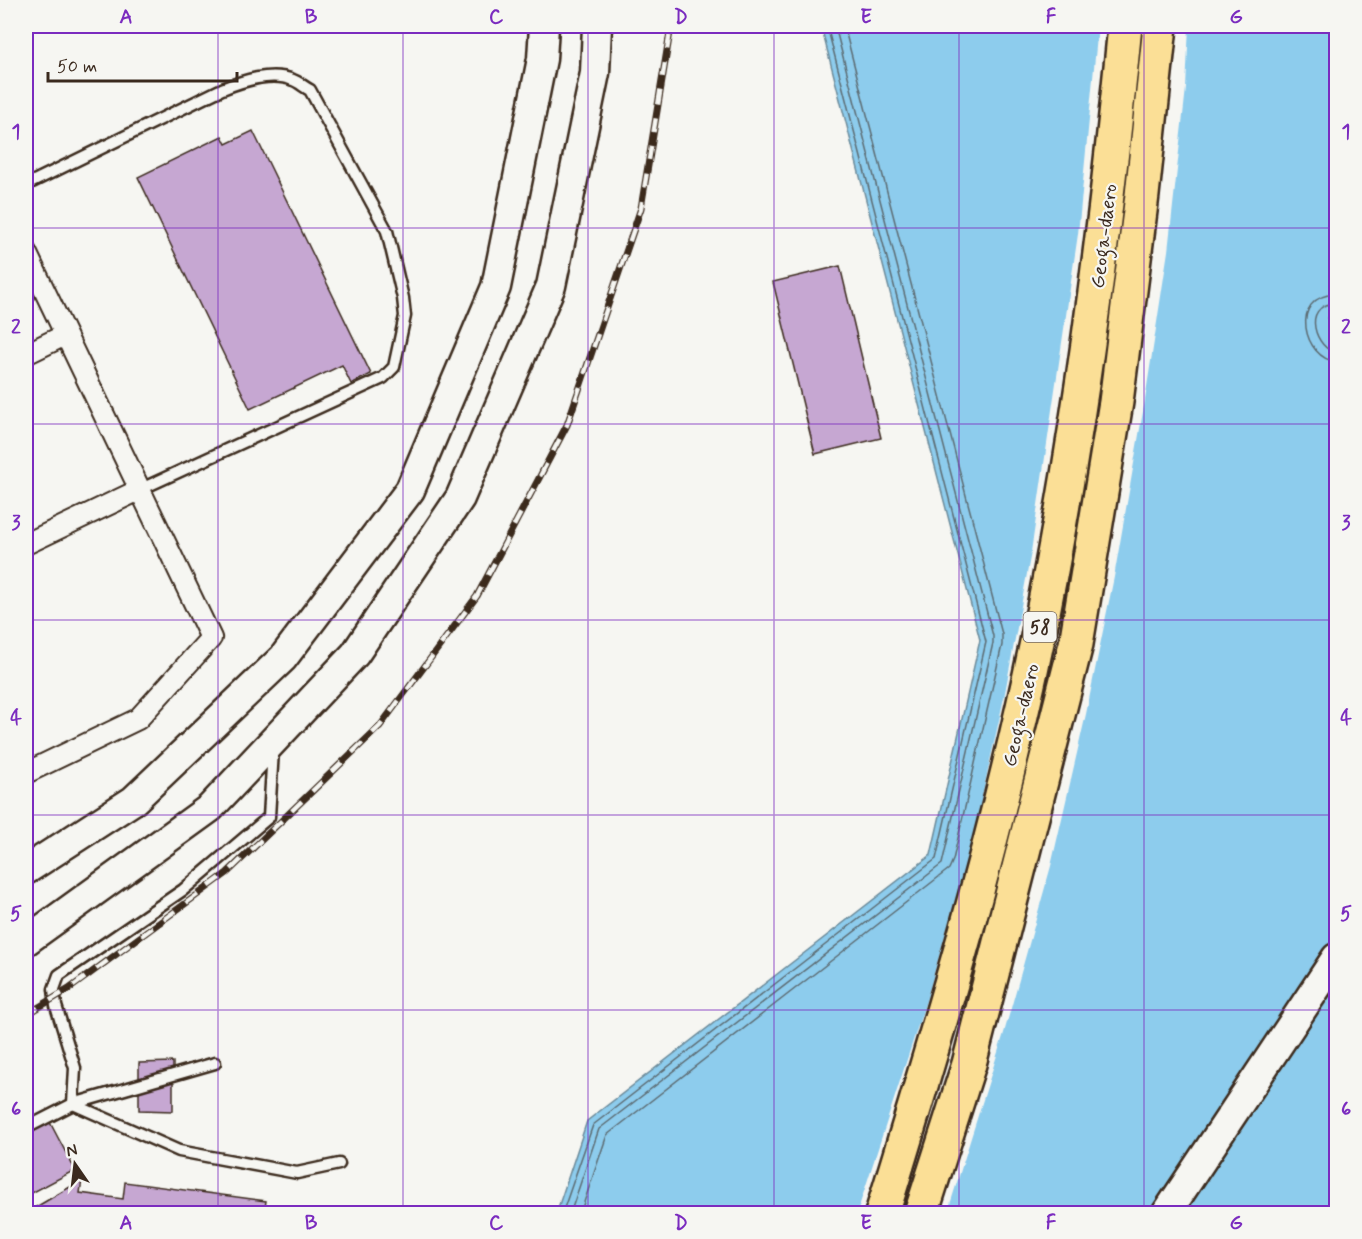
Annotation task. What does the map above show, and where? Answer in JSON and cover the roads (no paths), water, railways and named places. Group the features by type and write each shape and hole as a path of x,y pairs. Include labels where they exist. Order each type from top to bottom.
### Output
{"highway":[{"name":"Geoga-daero","path":"882,1214 954,976 996,821 1037,642 1082,396 1110,186 1125,26"},
{"name":"Geoga-daero","path":"921,1214 969,1064 1076,644 1116,402 1160,26"}],"main road":[{"path":"26,870 134,800 284,658 410,490 496,287 542,59 544,26"},
{"path":"26,940 210,808 355,654 460,498 551,286 595,73 597,26"},
{"path":"1166,1214 1336,958"}],"street":[{"path":"26,252 211,638 138,719 26,773"},
{"path":"26,354 65,335"},
{"path":"26,544 139,490"}],"lane":[{"path":"26,184 242,81 271,77 291,79 310,90 387,231 405,316 394,367 383,378 139,490"},
{"path":"73,1104 75,1068 56,1006 54,989 59,975 183,890 269,817 273,741"},
{"path":"26,1128 73,1104 215,1063"},
{"path":"73,1104 178,1151 297,1173 339,1164"}],"water":[{"path":"821,26 1336,26 1336,316 1328,318 1336,347 1336,1213 556,1214 587,1121 931,855 980,640"}],"railway":[{"path":"26,1015 69,989 227,873 380,726 477,596 567,425 641,208 671,26"}]}
